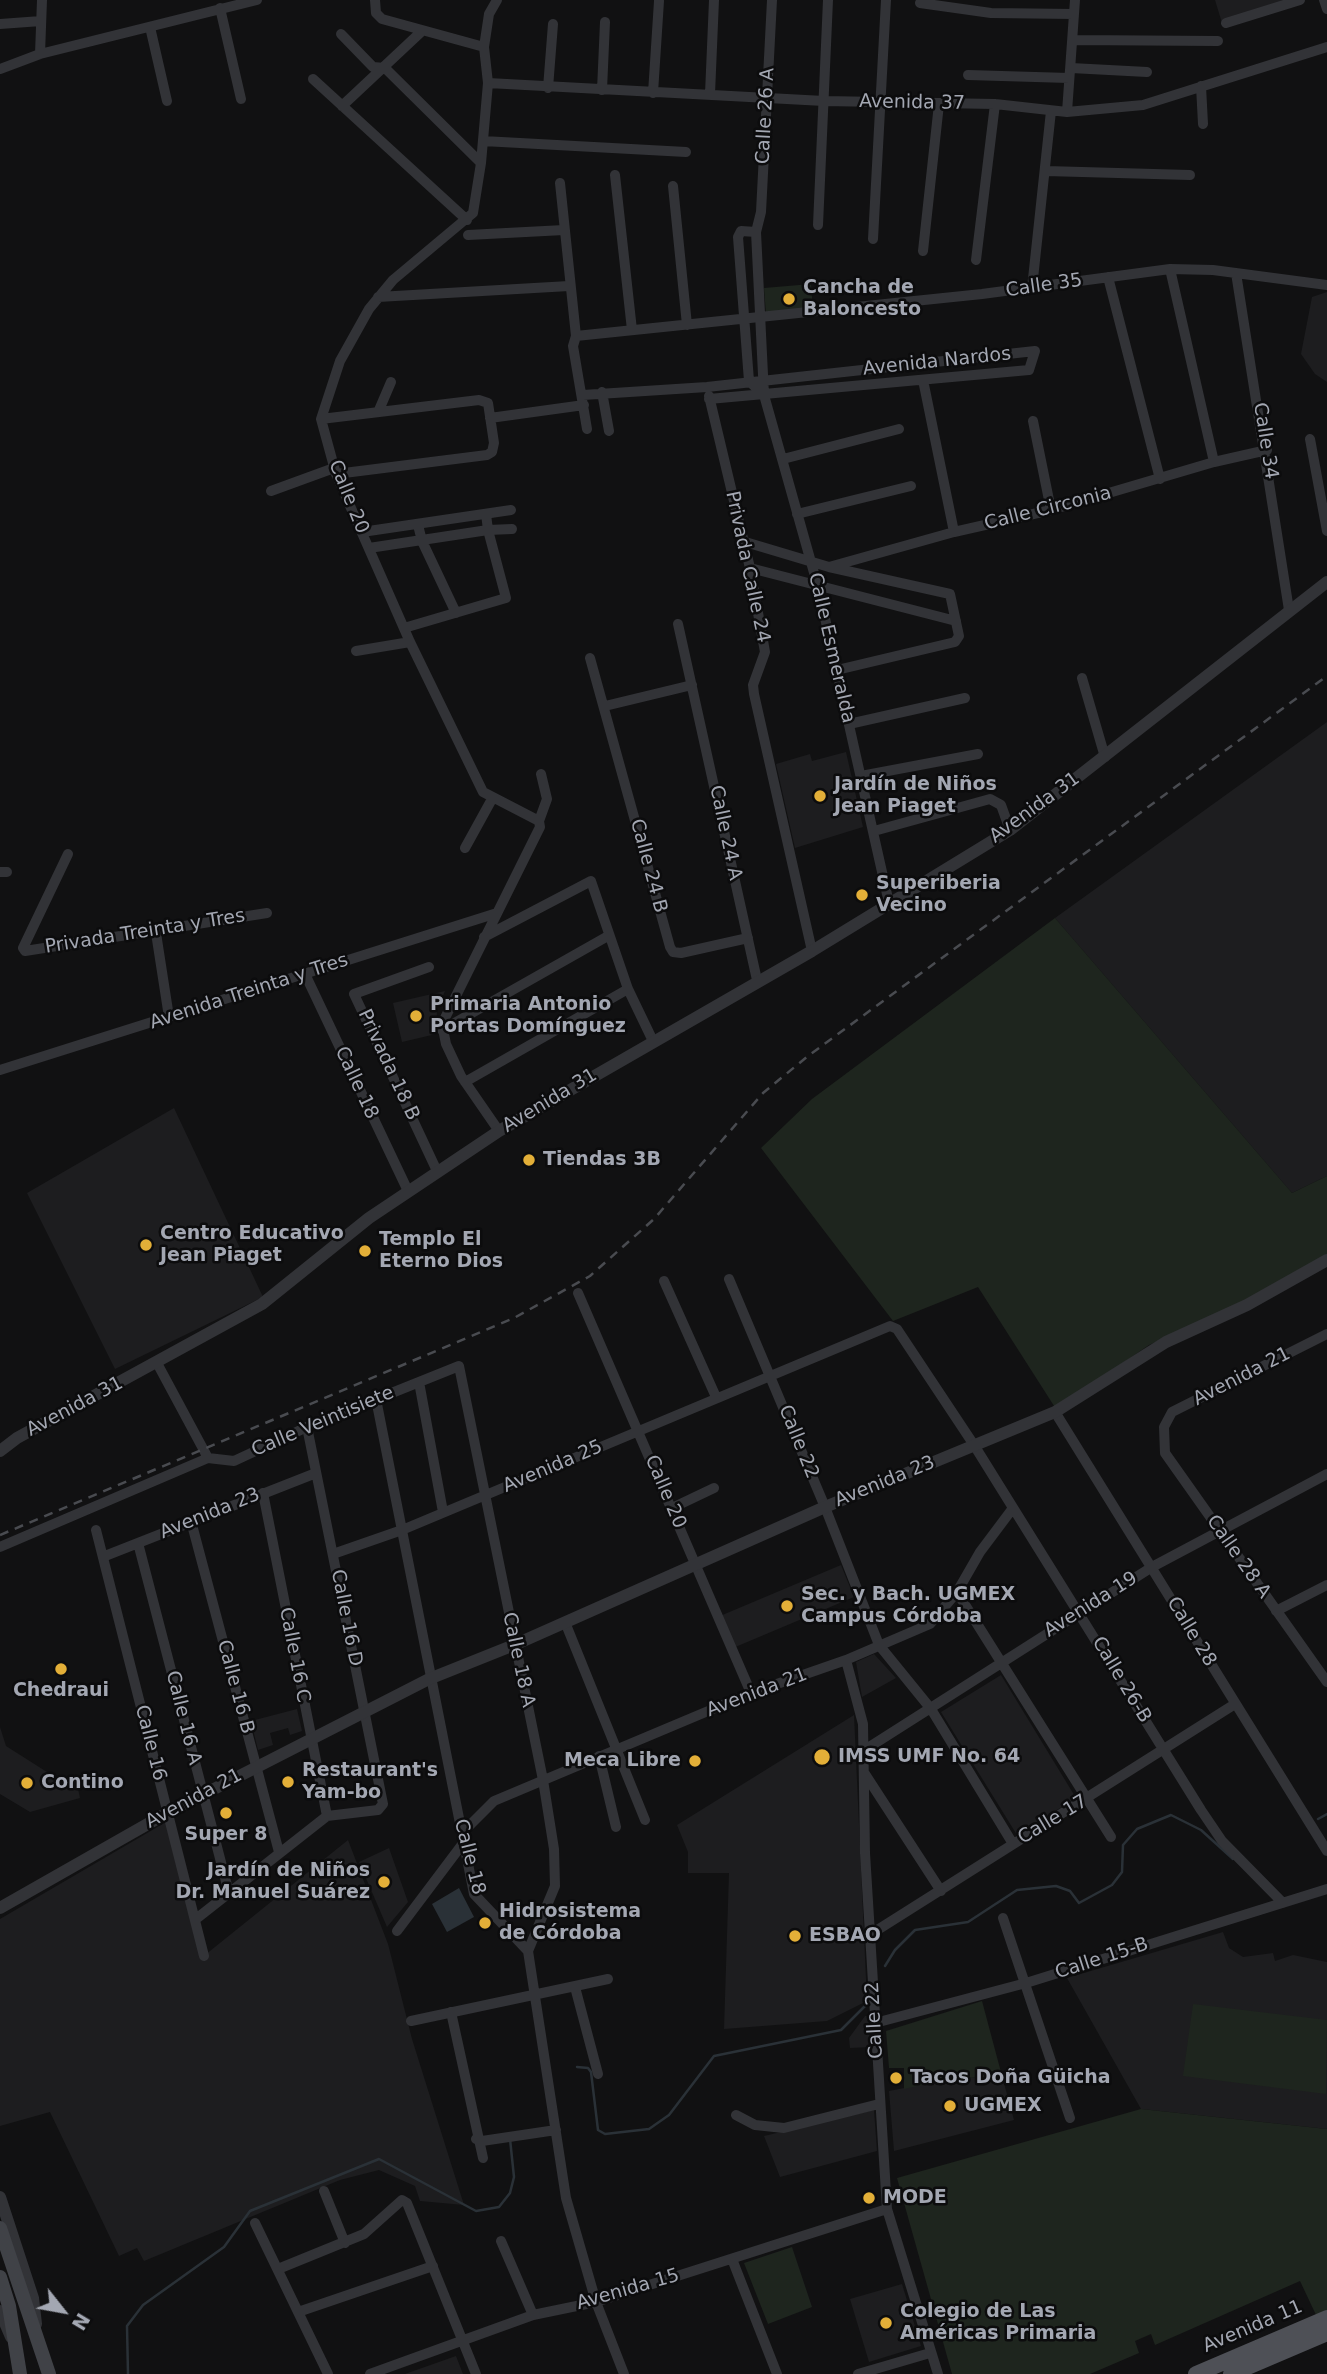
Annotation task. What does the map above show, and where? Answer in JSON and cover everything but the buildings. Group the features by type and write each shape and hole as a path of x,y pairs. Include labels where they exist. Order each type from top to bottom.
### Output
{"main road":[{"path":"0,2228 49,2374"},
{"path":"0,2277 17,2349 20,2374"},
{"name":"Avenida 11","path":"1196,2374 1268,2350 1326,2324"},
{"name":"Avenida 11","path":"1231,2374 1268,2350"}],"street":[{"path":"40,54 42,0"},
{"path":"0,69 40,54 257,0"},
{"path":"375,0 376,13 382,19 484,47"},
{"path":"271,491 335,471 492,452 494,443 488,403 484,401 379,410 321,419 340,361 378,298 393,280 473,213 481,163 488,83 484,47 489,13 497,0"},
{"path":"710,94 714,0"},
{"name":"Calle 26 A","path":"764,395 756,232 761,212 772,0"},
{"path":"818,226 828,0"},
{"path":"873,239 886,0"},
{"path":"1067,112 1074,0"},
{"path":"1226,23 1300,0"},
{"path":"1324,0 1327,9"},
{"path":"653,93 659,1"},
{"path":"920,3 991,12 1074,14"},
{"path":"220,8 241,99"},
{"path":"0,24 41,21"},
{"path":"602,90 606,22"},
{"path":"548,88 553,24"},
{"path":"150,27 167,101"},
{"path":"342,106 422,31"},
{"path":"341,34 373,67 385,68 481,163"},
{"path":"1073,40 1218,40"},
{"name":"Avenida 37","path":"488,83 824,101 996,104 1067,112 1143,105 1327,47"},
{"path":"968,75 1147,72"},
{"path":"313,79 467,220"},
{"path":"1201,86 1203,124"},
{"path":"923,251 939,104"},
{"path":"976,260 996,104"},
{"path":"1032,288 1051,111"},
{"path":"483,141 687,152"},
{"path":"1046,171 1189,175"},
{"path":"615,175 632,330"},
{"path":"560,183 576,336 573,346 587,429"},
{"path":"673,186 687,325"},
{"path":"468,235 564,230"},
{"path":"756,232 741,231 738,237 749,381 764,395"},
{"path":"1170,270 1214,462"},
{"name":"Calle 35","path":"576,336 1032,288 1170,270 1236,273 1327,285"},
{"name":"Calle 34","path":"1236,273 1266,450 1289,610"},
{"path":"1108,277 1160,479"},
{"path":"378,298 569,286"},
{"name":"Avenida Nardos","path":"490,418 583,400 602,392 707,387 1035,351 1029,370 709,399"},
{"path":"923,380 954,532"},
{"path":"379,410 391,382"},
{"name":"Privada Calle 24","path":"707,387 750,568 765,652 753,685 754,694 812,951"},
{"path":"602,392 609,431"},
{"name":"Calle Esmeralda","path":"764,395 818,587 889,903"},
{"name":"Calle 20","path":"321,419 335,471 410,642 483,792 492,799"},
{"path":"1033,421 1051,510"},
{"path":"783,459 899,429"},
{"path":"1310,439 1327,531"},
{"name":"Calle Circonia","path":"829,568 954,532 1051,510 1214,462 1266,450"},
{"path":"797,514 911,486"},
{"path":"362,532 511,510"},
{"path":"404,628 506,598 486,514"},
{"path":"418,525 422,541 456,613"},
{"path":"369,548 488,530 512,530"},
{"path":"742,541 829,568 948,592 956,621 957,640 837,670"},
{"path":"750,568 956,621"},
{"name":"Avenida 31","path":"0,1451 17,1438 262,1304 408,1191 499,1131 757,980 812,951 1010,830 1327,582"},
{"name":"Calle 24 A","path":"678,624 757,980"},
{"path":"356,651 410,642"},
{"path":"590,658 605,706 692,685"},
{"path":"1082,678 1105,757"},
{"path":"849,724 965,698"},
{"name":"Calle 24 B","path":"605,706 673,952 681,953 748,938"},
{"path":"862,776 978,754"},
{"path":"499,1131 465,1082 442,1030 443,1019 540,827 539,821 547,799 541,774"},
{"path":"465,848 492,799 539,821"},
{"path":"874,831 990,799 1001,805 1010,830"},
{"name":"Privada Treinta y Tres","path":"68,854 23,950 156,933 267,913"},
{"path":"484,937 591,881 628,989 653,1041"},
{"name":"Avenida Treinta y Tres","path":"0,1070 497,913"},
{"path":"156,933 169,1017"},
{"path":"442,1030 608,936"},
{"name":"Privada 18 B","path":"429,967 354,994 437,1171"},
{"name":"Calle 18","path":"305,974 408,1191"},
{"path":"465,1082 628,989"},
{"name":"Avenida 23","path":"429,1679 514,1645 825,1507 1055,1412 1166,1342 1247,1306 1327,1260"},
{"name":"Calle 22","path":"729,1279 825,1507 879,1645 931,1709 1013,1844"},
{"path":"664,1281 716,1397"},
{"name":"Calle 20","path":"578,1293 751,1693"},
{"name":"Avenida 25","path":"334,1554 402,1530 890,1326"},
{"name":"Calle 26-B","path":"890,1326 897,1329 974,1445 1222,1841 1283,1903"},
{"name":"Avenida 21","path":"1164,1427 1172,1412 1327,1334"},
{"path":"0,1547 208,1458 157,1363"},
{"name":"Calle Veintisiete","path":"208,1458 234,1461 307,1427 458,1366"},
{"name":"Calle 18 A","path":"458,1366 543,1780 554,1849 555,1886 528,1951"},
{"path":"419,1382 443,1512"},
{"name":"Calle 18","path":"376,1399 429,1679 478,1901 528,1951"},
{"name":"Calle 28","path":"1055,1412 1327,1851"},
{"name":"Calle 16 D","path":"307,1427 382,1808 327,1816"},
{"name":"Calle 28 A","path":"1164,1427 1165,1452 1327,1682"},
{"name":"Avenida 23","path":"105,1556 316,1473"},
{"name":"Avenida 19","path":"863,1751 1152,1567 1327,1474"},
{"path":"672,1508 714,1488"},
{"name":"Calle 16 C","path":"263,1493 327,1816"},
{"name":"Avenida 21","path":"397,1931 463,1838 494,1801 751,1693 846,1660 929,1624 957,1592 980,1552 1013,1508"},
{"name":"Calle 16 B","path":"191,1521 279,1852"},
{"name":"Calle 16","path":"96,1530 105,1556 204,1956"},
{"name":"Calle 16 A","path":"138,1542 229,1894"},
{"path":"1276,1611 1327,1585"},
{"path":"957,1592 1004,1662 1111,1837"},
{"path":"565,1622 645,1820"},
{"name":"Calle 22","path":"846,1660 863,1724 870,1934 887,2209 937,2374"},
{"name":"Avenida 21","path":"0,1908 167,1813 429,1679"},
{"name":"Calle 17","path":"870,1934 1087,1800 1235,1704"},
{"path":"599,1756 616,1827"},
{"path":"865,1774 941,1891"},
{"path":"196,1919 327,1816"},
{"name":"Calle 15-B","path":"875,2023 1026,1983 1327,1889"},
{"path":"1003,1918 1070,2118"},
{"path":"528,1951 566,2198 596,2302 624,2374"},
{"path":"411,2021 608,1979"},
{"path":"575,1987 598,2074"},
{"path":"451,2012 476,2139 483,2158"},
{"path":"736,2115 755,2125 784,2128 879,2104"},
{"path":"476,2139 482,2141 556,2130"},
{"path":"324,2191 345,2243"},
{"path":"0,2197 33,2298 40,2352"},
{"path":"278,2269 364,2234 402,2200 407,2203 476,2374"},
{"name":"Avenida 15","path":"370,2374 533,2315 596,2302 887,2209"},
{"path":"256,2224 328,2374"},
{"path":"502,2241 533,2315"},
{"path":"732,2259 777,2374"},
{"path":"298,2312 433,2266"},
{"path":"0,2311 17,2349"},
{"path":"858,2374 930,2353"}],"shaded area":[{"path":"1215,0 1296,0 1222,23"},
{"name":"Cancha de Baloncesto","path":"811,284 813,310 766,314 764,288"},
{"path":"1327,292 1327,382 1315,374 1301,354 1312,297"},
{"path":"1327,722 1327,1176 1292,1193 1055,918"},
{"name":"Jardín de Niños Jean Piaget","path":"846,752 863,827 795,848 776,764 810,754 812,761"},
{"path":"1055,918 1292,1193 1327,1176 1327,1259 1238,1306 1149,1345 1056,1409 978,1287 893,1321 761,1148 812,1099"},
{"name":"Primaria Antonio Portas Domínguez","path":"445,991 437,1010 436,1034 402,1042 393,1003"},
{"name":"Centro Educativo Jean Piaget","path":"174,1108 263,1297 115,1369 27,1193"},
{"name":"Sec. y Bach. UGMEX Campus Córdoba","path":"841,1565 854,1597 733,1648 720,1616"},
{"path":"874,1654 896,1678 862,1697 856,1662"},
{"path":"1001,1675 1076,1798 1017,1835 941,1712"},
{"path":"297,1709 302,1731 290,1735 288,1728 270,1733 273,1745 258,1750 251,1721"},
{"path":"854,1715 867,2001 827,2021 724,2029 729,1873 688,1873 688,1852 677,1825"},
{"path":"0,1727 6,1746 58,1779 77,1784 80,1798 30,1812 0,1794"},
{"path":"166,1822 205,1955 348,1840 388,1944 412,2039 464,2205 420,2201 415,2186 379,2170 340,2180 144,2261 137,2248 119,2256 50,2112 0,2126 0,1919"},
{"name":"Jardín de Niños Dr. Manuel Suárez","path":"389,1848 408,1902 387,1927 359,1862"},
{"path":"459,1888 474,1917 447,1932 432,1904"},
{"path":"1223,1932 1229,1948 1243,1957 1273,1953 1275,1961 1293,1955 1327,1962 1327,2129 1141,2109 1067,1978"},
{"path":"982,2001 1002,2076 950,2079 904,2089 904,2068 889,2068 886,2031"},
{"path":"1193,2004 1327,2020 1326,2094 1183,2076"},
{"path":"865,2016 870,2016 871,2047 850,2048 849,2038"},
{"name":"UGMEX","path":"1002,2076 1014,2120 894,2151 889,2091 950,2079"},
{"path":"1141,2109 1327,2129 1327,2312 1317,2317 1300,2281 1155,2345 1151,2334 1135,2341 1139,2353 1090,2374 952,2374 897,2178"},
{"path":"874,2110 877,2151 780,2177 764,2136"},
{"path":"792,2247 812,2307 768,2324 744,2263"},
{"name":"Colegio de Las Américas Primaria","path":"902,2284 921,2346 869,2362 850,2299"},
{"path":"456,2356 463,2374 405,2374"}],"waterway":[{"path":"1318,1819 1327,1814"},
{"path":"885,1966 895,1950 915,1930 968,1922 1017,1890 1056,1886 1070,1891 1079,1903 1112,1885 1122,1872 1123,1845 1137,1829 1171,1815 1201,1830 1233,1859"},
{"path":"577,2067 588,2068 591,2072 598,2130 605,2134 649,2129 669,2115 714,2056 841,2030 870,2001"},
{"path":"128,2374 127,2326 143,2305 224,2247 250,2211 379,2159 476,2211 499,2207 510,2193 514,2177 510,2139"}],"railway":[{"path":"0,1535 514,1318 590,1276 654,1219 763,1093 808,1056 1327,676"}],"place":[{"name":"Cancha de Baloncesto","path":"789,299"},
{"name":"Jardín de Niños Jean Piaget","path":"820,796"},
{"name":"Superiberia Vecino","path":"862,895"},
{"name":"Primaria Antonio Portas Domínguez","path":"416,1016"},
{"name":"Tiendas 3B","path":"529,1160"},
{"name":"Centro Educativo Jean Piaget","path":"146,1245"},
{"name":"Templo El Eterno Dios","path":"365,1251"},
{"name":"Sec. y Bach. UGMEX Campus Córdoba","path":"787,1606"},
{"name":"Chedraui","path":"61,1669"},
{"name":"IMSS UMF No. 64","path":"822,1757"},
{"name":"Meca Libre","path":"695,1761"},
{"name":"Restaurant's Yam-bo","path":"288,1782"},
{"name":"Contino","path":"27,1783"},
{"name":"Super 8","path":"226,1813"},
{"name":"Jardín de Niños Dr. Manuel Suárez","path":"384,1882"},
{"name":"Hidrosistema de Córdoba","path":"485,1923"},
{"name":"ESBAO","path":"795,1936"},
{"name":"Tacos Doña Güicha","path":"896,2078"},
{"name":"UGMEX","path":"950,2106"},
{"name":"MODE","path":"869,2198"},
{"name":"Colegio de Las Américas Primaria","path":"886,2323"}]}
